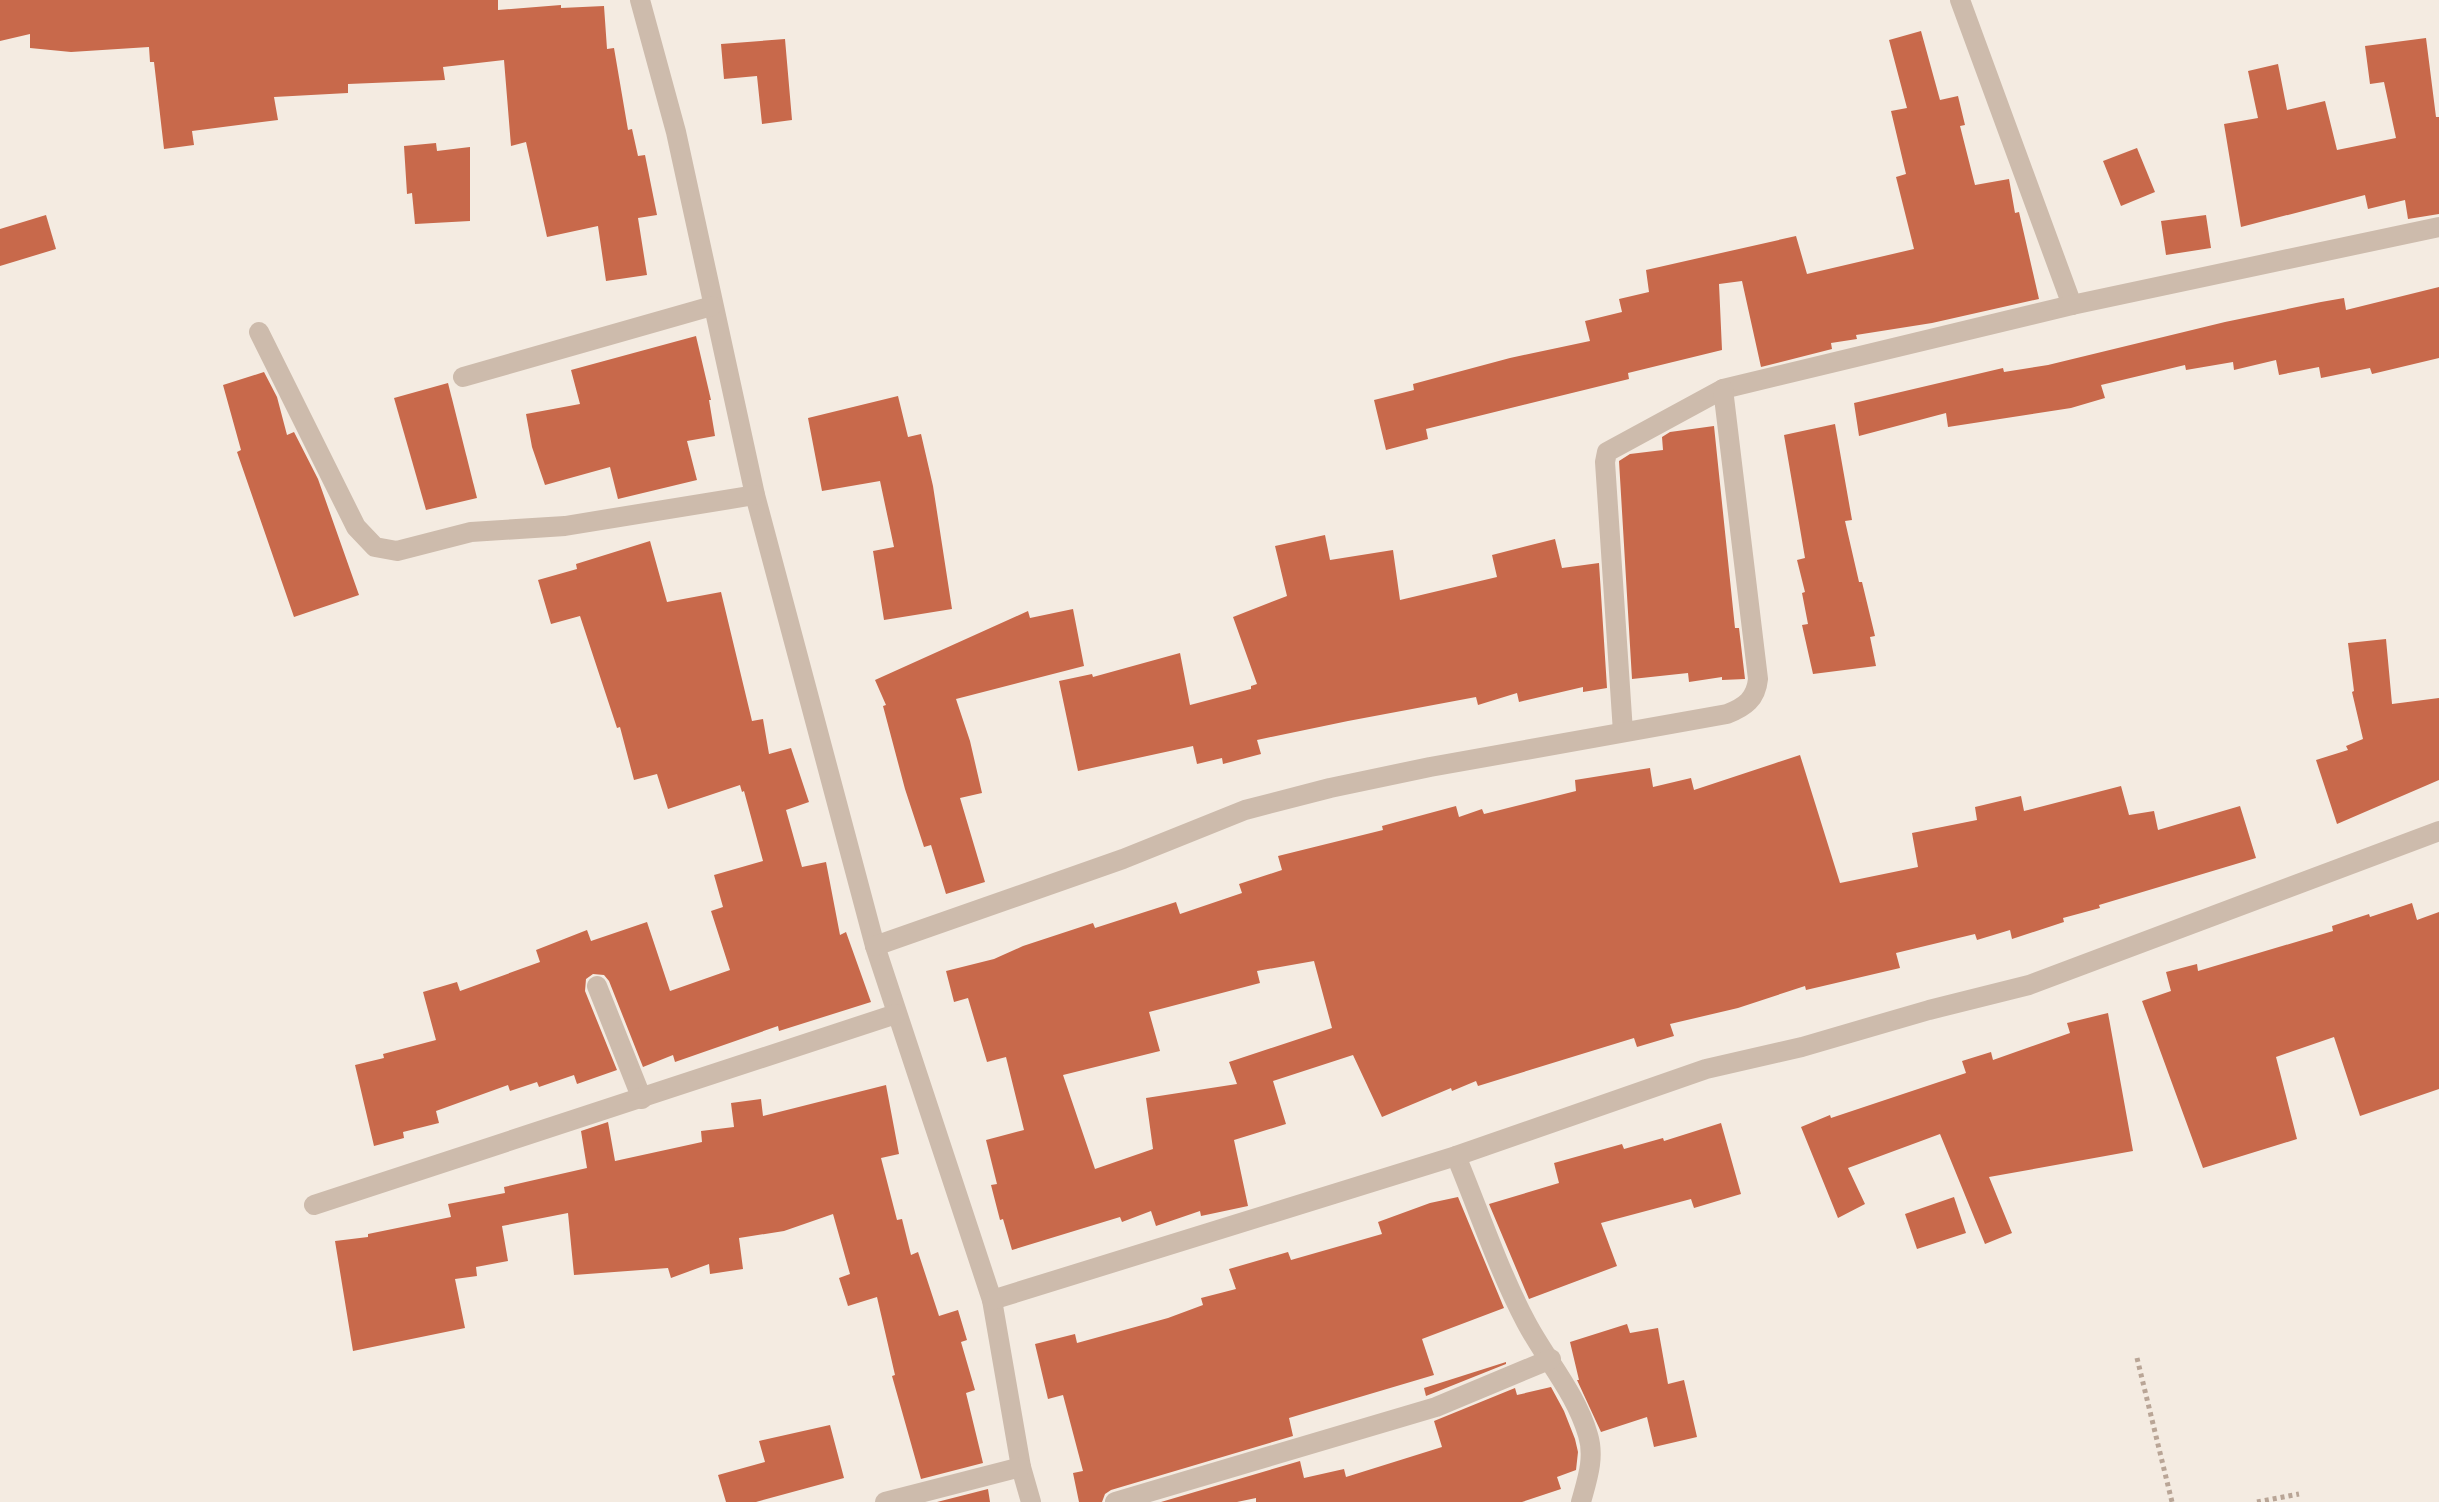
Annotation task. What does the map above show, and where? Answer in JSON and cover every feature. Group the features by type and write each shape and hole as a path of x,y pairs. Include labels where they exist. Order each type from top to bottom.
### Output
{"street":[{"path":"640,0 676,132 755,495 875,946 992,1300 1021,1467 1031,1502"},
{"path":"1960,0 2072,305"},
{"path":"1623,732 1607,452 1723,389 2072,305 2439,227"},
{"path":"463,377 712,306"},
{"path":"259,332 356,527 375,547 397,551 471,532 565,526 755,495"},
{"path":"875,946 1123,859 1245,810 1344,785 1727,714 1740,709 1757,692 1758,679 1723,389"},
{"path":"992,1300 1456,1156 1706,1069 1802,1047 2029,985 2439,831"},
{"path":"597,986 642,1099"},
{"path":"314,1205 896,1014"},
{"path":"1456,1156 1510,1288 1528,1325 1572,1396 1588,1434 1592,1456 1581,1502"},
{"path":"1115,1502 1436,1407 1551,1359"},
{"path":"885,1502 1021,1467"}],"path":[{"path":"2137,1358 2172,1502"},
{"path":"2257,1502 2299,1494"}],"building":[{"path":"0,0 498,0 498,10 561,5 561,8 604,6 607,49 614,48 628,130 632,129 638,156 645,155 657,215 638,218 647,275 606,281 598,226 547,237 526,142 511,146 504,60 443,67 445,80 348,84 348,93 274,97 278,120 192,131 194,145 164,149 154,62 150,62 149,47 71,52 30,48 30,34 0,41"},
{"path":"1921,31 1940,100 1958,96 1965,125 1960,126 1975,185 2009,179 2015,213 2019,212 2039,299 1932,323 1856,335 1857,339 1831,343 1832,349 1761,367 1742,281 1719,284 1722,350 1628,373 1629,379 1426,429 1428,439 1386,450 1374,400 1414,390 1413,384 1590,341 1585,321 1622,312 1619,299 1649,292 1646,270 1796,236 1807,274 1914,249 1896,177 1906,174 1891,111 1907,108 1889,40"},
{"path":"2426,38 2436,117 2439,117 2439,214 2408,219 2405,200 2368,209 2365,195 2241,227 2224,124 2258,118 2248,71 2278,64 2287,110 2325,101 2337,150 2396,138 2384,82 2370,84 2365,46"},
{"path":"785,39 792,120 762,124 757,76 724,79 721,44"},
{"path":"436,143 437,151 470,147 470,221 415,224 412,193 407,194 404,146"},
{"path":"2137,148 2155,192 2121,206 2103,161"},
{"path":"46,215 56,249 0,266 0,229"},
{"path":"2206,215 2211,248 2166,255 2161,221"},
{"path":"2439,287 2439,358 2372,374 2370,368 2321,378 2319,367 2279,375 2276,360 2234,370 2233,362 2186,370 2185,365 2101,385 2105,398 2071,408 1948,427 1946,413 1859,436 1854,403 2003,368 2004,372 2048,365 2321,302 2344,298 2346,310"},
{"path":"696,336 711,400 715,436 687,441 697,480 618,499 610,467 545,485 532,447 526,414 580,404 571,370"},
{"path":"264,372 277,397 287,435 294,432 318,479 359,595 294,617 237,452 241,450 223,385"},
{"path":"448,383 477,498 426,510 394,398"},
{"path":"898,396 908,437 921,434 933,486 952,609 884,620 873,551 894,547 880,481 822,491 808,418"},
{"path":"1835,424 1852,520 1845,521 1875,636 1870,637 1876,666 1813,674 1802,625 1808,624 1802,593 1805,592 1797,560 1805,558 1784,435"},
{"path":"1714,426 1735,628 1739,628 1745,679 1722,680 1722,677 1689,682 1688,673 1632,679 1619,461 1630,454 1663,450 1662,437 1670,432"},
{"path":"1325,535 1330,560 1393,550 1400,600 1497,577 1492,555 1555,539 1562,568 1599,563 1607,688 1583,692 1583,687 1519,702 1517,693 1478,705 1476,697 1348,721 1257,740 1261,754 1223,764 1222,758 1197,764 1193,746 1078,771 1059,681 1092,674 1093,677 1180,653 1190,705 1251,689 1257,684 1233,617 1287,596 1275,546"},
{"path":"650,541 667,602 721,592 752,721 763,719 769,754 791,748 809,802 786,810 802,867 826,862 840,935 846,932 871,1002 779,1031 778,1026 675,1062 673,1055 643,1067 609,981 604,975 593,974 586,979 585,991 617,1070 577,1084 574,1075 539,1087 537,1082 510,1091 508,1085 436,1111 439,1123 403,1132 404,1138 374,1146 355,1065 436,1040 423,992 457,982 460,991 540,962 536,950 587,930 591,941 647,922 670,991 730,970 711,911 723,907 714,875 763,861 744,791 740,785 668,809 657,774 634,780 620,727 617,728 580,616 551,624 538,580 577,569 576,564"},
{"path":"1073,609 1084,666 956,699 982,793 960,798 985,882 946,894 931,845 924,847 905,789 883,706 886,705 875,680 1028,611 1030,618"},
{"path":"2386,639 2392,704 2439,698 2439,780 2337,824 2316,760 2348,750 2346,746 2363,739 2352,692 2348,643"},
{"path":"1800,755 1840,883 1918,867 1912,833 1977,820 1975,807 2021,796 2024,811 2121,786 2129,815 2154,811 2158,830 2240,806 2256,858 2099,905 2100,908 2063,918 2064,922 2012,939 2010,930 1977,940 1975,934 1896,953 1900,968 1806,990 1805,986 1738,1008 1670,1024 1674,1036 1637,1047 1634,1038 1478,1086 1476,1081 1452,1091 1451,1088 1382,1117 1353,1055 1273,1081 1286,1124 1234,1140 1248,1206 1201,1216 1200,1211 1156,1226 1151,1211 1122,1222 1120,1217 1012,1250 991,1185 997,1184 986,1140 1024,1130 1006,1057 987,1062 968,998 954,1002 946,971 994,959 1093,923 1095,928 1176,902 1180,914 1242,893 1239,884 1282,870 1278,856 1383,830 1382,826 1456,806 1459,817 1482,809 1484,814 1576,791 1575,780 1650,768 1653,787 1691,778 1694,790","holes":["1314,961 1332,1028 1229,1062 1237,1084 1146,1098 1153,1149 1095,1169 1063,1075 1160,1051 1149,1012 1260,983 1257,971"]},
{"path":"2412,903 2417,920 2439,912 2439,1089 2360,1116 2334,1037 2276,1057 2297,1139 2203,1168 2142,1001 2171,991 2166,972 2197,964 2198,971 2333,931 2332,926"},
{"path":"2108,1013 2133,1151 1989,1177 2012,1233 1985,1244 1940,1134 1848,1168 1865,1204 1838,1218 1801,1127 1966,1073 1962,1061 1991,1052 1993,1060 2070,1033 2067,1023"},
{"path":"886,1085 899,1154 881,1158 897,1220 902,1219 911,1255 918,1252 939,1316 958,1310 967,1340 961,1342 975,1390 966,1393 983,1463 921,1479 892,1376 895,1375 877,1297 848,1306 839,1278 850,1274 833,1214 784,1231 739,1238 743,1269 710,1274 709,1264 671,1278 668,1268 574,1275 568,1213 502,1226 508,1261 476,1267 477,1276 455,1279 465,1328 353,1351 335,1241 368,1237 368,1234 451,1217 448,1204 505,1193 504,1187 587,1168 581,1131 608,1122 615,1161 702,1142 701,1131 734,1127 731,1103 761,1099 763,1116"},
{"path":"1721,1123 1741,1194 1694,1208 1691,1199 1601,1223 1617,1266 1529,1299 1489,1204 1559,1183 1554,1163 1622,1144 1624,1149 1663,1138 1664,1141"},
{"path":"1458,1197 1504,1308 1422,1339 1434,1375 1289,1418 1293,1436 1111,1490 1102,1502 1079,1502 1073,1473 1083,1471 1063,1395 1048,1399 1035,1344 1075,1334 1077,1343 1168,1318 1203,1305 1201,1298 1236,1289 1229,1269 1288,1252 1291,1260 1382,1234 1378,1222 1430,1203"},
{"path":"1954,1197 1966,1233 1917,1249 1905,1214"},
{"path":"1627,1324 1630,1333 1658,1328 1668,1384 1684,1380 1697,1437 1654,1447 1647,1417 1601,1432 1577,1380 1570,1342"},
{"path":"1506,1364 1426,1396 1424,1388"},
{"path":"1551,1387 1575,1439 1578,1452 1576,1470 1557,1477 1561,1489 1522,1502 1256,1502 1256,1498 1237,1502 1161,1502 1300,1461 1304,1478 1344,1469 1346,1477 1442,1447 1434,1421 1515,1388 1517,1395"},
{"path":"830,1425 844,1478 756,1502 726,1502 718,1475 765,1462 759,1441"},
{"path":"988,1489 990,1502 937,1502"}]}
